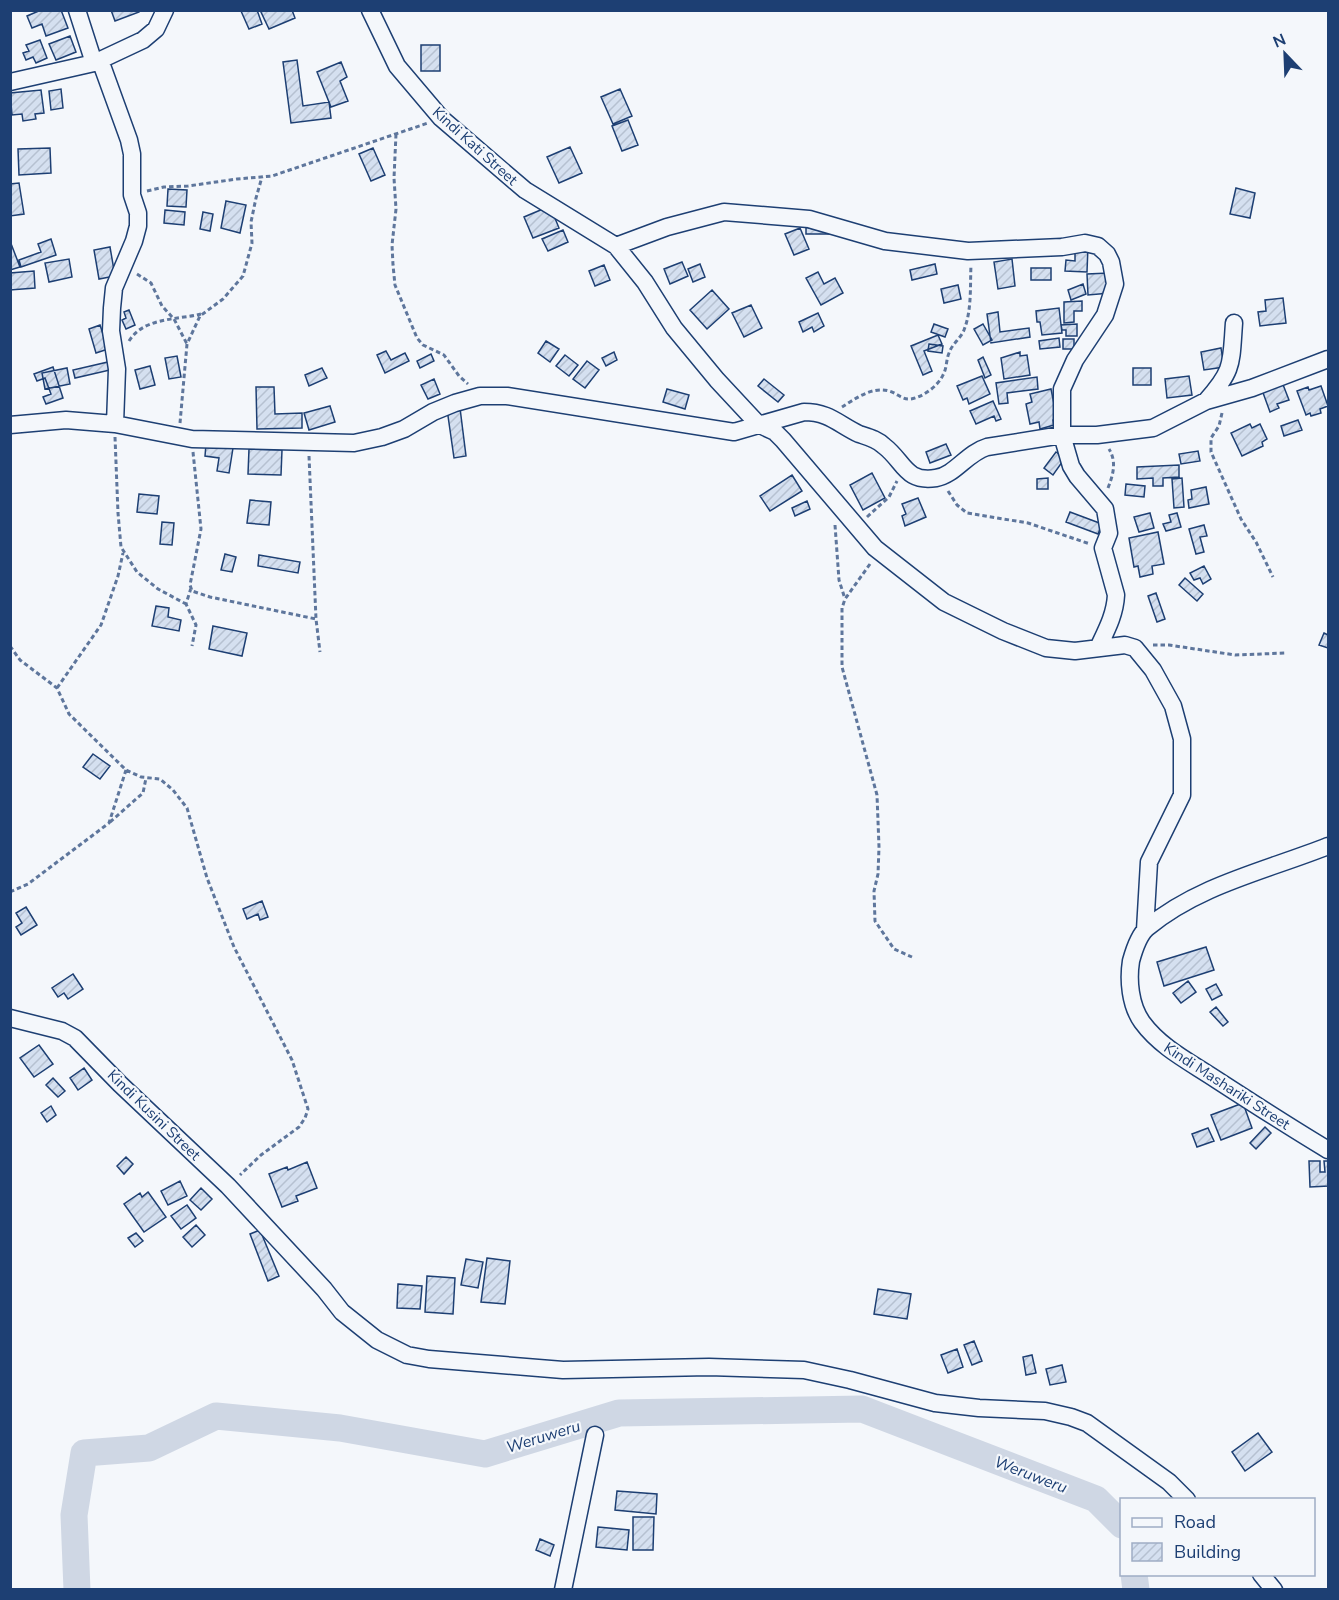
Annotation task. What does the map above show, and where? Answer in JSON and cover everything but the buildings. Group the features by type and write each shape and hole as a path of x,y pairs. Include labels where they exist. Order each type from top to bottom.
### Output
{"street":[{"path":"77,10 129,140 132,154 132,195 138,213 134,242 114,288 111,331 117,369 115,424"},
{"path":"10,82 97,61 151,35 165,10"},
{"name":"Kindi Kati Street","path":"370,10 398,66 441,118 525,190 616,246 645,282 674,328 717,380 758,424 776,432 875,548 944,602 1003,632 1053,649 1076,651 1130,646"},
{"path":"616,246 667,227 724,212 808,219 885,241 971,251 1062,247 1085,243 1098,246 1107,254 1111,262 1114,284 1105,315 1075,360 1062,389 1062,435 1071,466 1102,504 1109,525 1109,533 1103,548 1116,595 1109,625 1098,648"},
{"path":"1206,401 1227,376 1231,366 1234,323"},
{"path":"10,425 66,420 115,424 185,438 354,442 382,437 404,429 433,412 480,396 507,396 734,432 804,412 816,412 827,415 858,433 877,440 900,461 908,473 917,478 939,477 978,449 1062,435 1097,435 1153,428 1206,401 1271,381 1329,359"},
{"path":"1130,646 1138,650 1163,688 1173,706 1182,739 1182,795 1149,862 1145,930"},
{"name":"Kindi Mashariki Street","path":"1329,846 1225,884 1185,903 1145,930 1133,951 1129,972 1132,999 1141,1020 1160,1042 1293,1130 1329,1150"},
{"name":"Kindi Kusini Street","path":"10,1018 62,1031 75,1038 228,1186 342,1312 377,1340 406,1355 563,1370 709,1367 804,1370 935,1403 978,1408 1045,1411 1087,1423 1169,1482 1185,1498"},
{"path":"563,1590 595,1435"},
{"path":"1262,1576 1274,1590"}],"path":[{"path":"132,195 164,187 272,176 441,118"},
{"path":"396,134 394,178 396,209 392,245 395,285 417,338 423,345 444,355 459,376 480,396"},
{"path":"186,604 201,529 185,438 187,344 192,330 203,313 223,299 243,276 252,243 251,222 262,177"},
{"path":"827,415 868,392 886,390 904,399 913,399 921,396 939,382 944,374 950,350 965,328 969,308 971,251"},
{"path":"123,267 151,283 162,306 174,319 187,344"},
{"path":"117,369 125,348 137,331 154,323 203,313"},
{"path":"1226,396 1219,426 1211,438 1211,452 1241,519 1256,542 1273,576"},
{"path":"115,424 119,537 123,551 137,572 146,580 158,590 186,604 196,625 192,646"},
{"path":"1097,435 1111,453 1114,466 1102,504"},
{"path":"308,442 316,618 320,652"},
{"path":"856,526 889,497 894,488 900,461"},
{"path":"939,477 957,505 967,513 1028,523 1103,548"},
{"path":"837,505 834,530 839,580 845,599"},
{"path":"875,548 870,564 845,599 842,608 842,667 878,795 875,921 894,949 912,957"},
{"path":"57,688 101,625 118,576 123,551"},
{"path":"191,588 195,592 210,597 316,618"},
{"path":"1130,646 1169,645 1235,655 1286,653"},
{"path":"10,646 20,660 57,688 69,714 126,770 146,778 160,779 187,808 207,878 229,936 292,1060 308,1109 299,1127 261,1155 228,1186"},
{"path":"109,823 126,770"},
{"path":"10,892 28,884 109,823 143,793 146,778"}],"waterway":[{"name":"Weruweru","path":"77,1590 74,1515 84,1453 149,1448 216,1416 340,1428 485,1454 619,1413 862,1409 1096,1499 1120,1523"},
{"name":"Weruweru","path":"1134,1576 1136,1590"}]}
